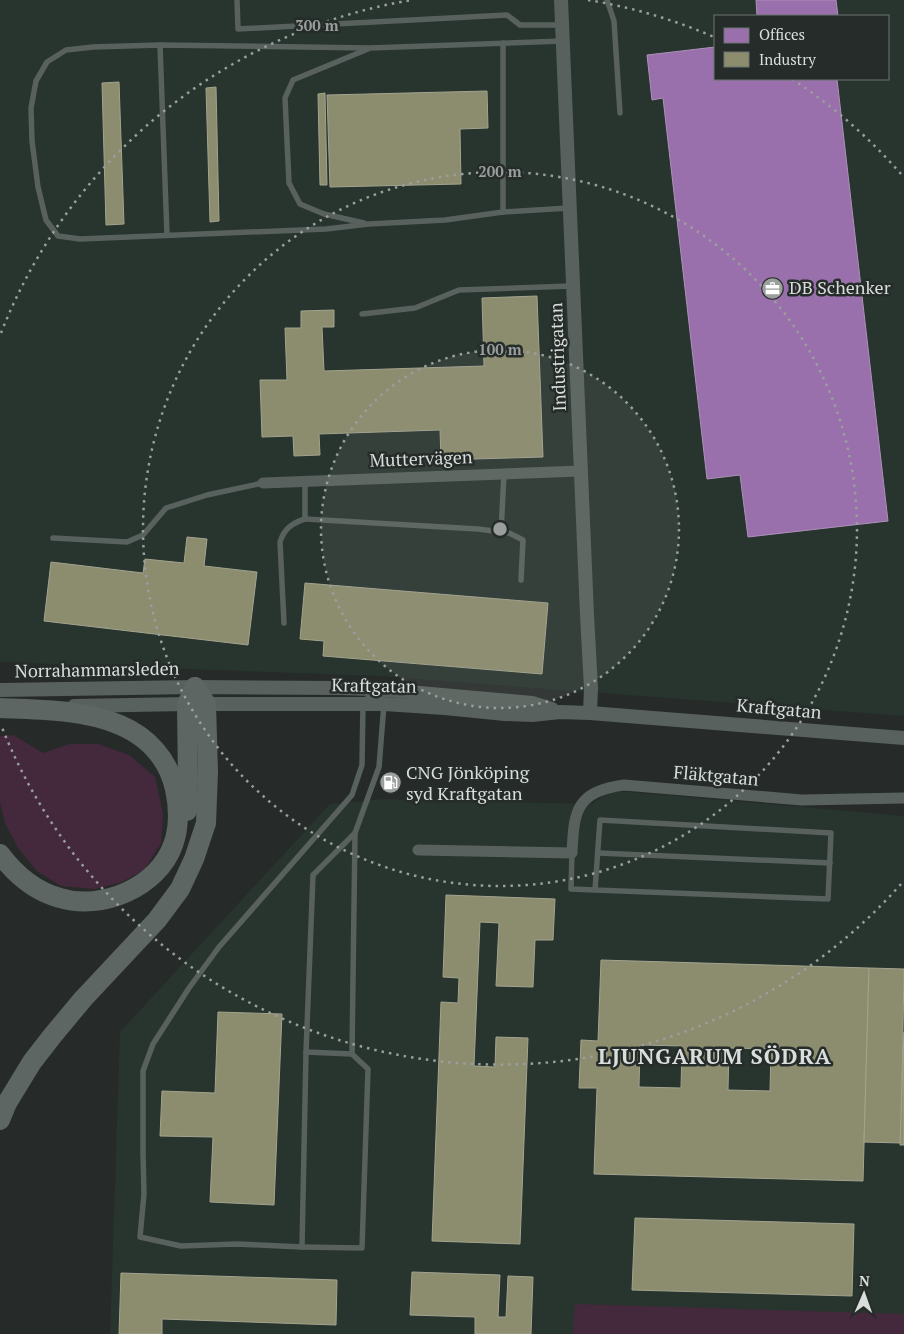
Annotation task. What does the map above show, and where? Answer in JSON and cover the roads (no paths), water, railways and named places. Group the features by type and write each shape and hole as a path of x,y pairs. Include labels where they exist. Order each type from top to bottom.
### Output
{"highway":[{"path":"0,854 12,870 36,888 60,899 102,901 126,893 149,879 164,861 173,846 182,828 188,806 196,699"},
{"path":"0,1120 7,1102 32,1062 52,1035 157,920 180,889 194,859 206,823 208,772 196,699"},
{"path":"0,708 87,715 119,724 139,735 156,750 168,768 173,783 178,804 178,822 173,846"}],"street":[{"name":"Industrigatan","path":"561,0 571,208 580,471 591,688 590,713"},
{"name":"Muttervägen","path":"263,483 580,471"},
{"name":"Kraftgatan","path":"196,699 375,689 532,703 560,712"},
{"name":"Norrahammarsleden","path":"0,690 196,699"},
{"name":"Kraftgatan","path":"196,699 384,704 532,715 560,712 590,713 904,738"},
{"name":"Norrahammarsleden","path":"0,708 196,699"},
{"name":"Fläktgatan","path":"572,853 574,822 580,807 588,798 601,790 613,787 638,786 802,800 904,798"},
{"path":"418,850 572,853"}],"lane":[{"path":"237,0 238,29 507,15 520,25 562,25"},
{"path":"607,0 614,21 620,113"},
{"path":"563,41 370,48 160,46 93,47 66,50 47,62 36,81 31,108 32,141 38,186 46,220 58,236 80,239 326,229 369,224 445,220 503,212 571,208"},
{"path":"503,43 503,212"},
{"path":"160,46 167,235"},
{"path":"369,224 324,214 300,204 289,183 285,98 293,80 370,48"},
{"path":"362,314 415,308 459,290 574,286"},
{"path":"501,532 504,474"},
{"path":"305,481 305,519"},
{"path":"53,538 127,542 143,535 166,508 207,495 263,483"},
{"path":"284,623 280,542 284,531 296,522 305,519 478,529 509,533 523,540 521,580"},
{"path":"306,1052 352,1054 368,1069 362,1248 237,1244 181,1246 140,1237 144,1194 143,1071 153,1044 189,988 214,954 352,795 362,765 364,704 375,689 384,704 379,767 355,833 352,1054"},
{"path":"572,853 571,889 594,890 828,899 831,833 600,820 594,890"},
{"path":"302,1246 306,1052 313,875 355,833"},
{"path":"598,853 830,863"}],"place":[{"name":"DB Schenker","path":"773,288"},
{"name":"CNG Jönköping syd Kraftgatan","path":"390,783"}],"district":[{"name":"LJUNGARUM SÖDRA","path":"715,1056"}]}
